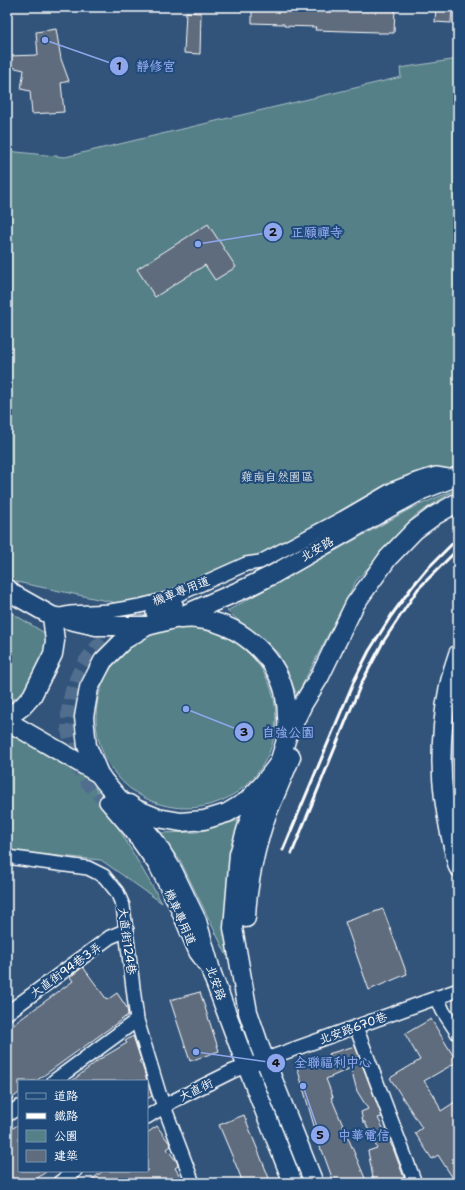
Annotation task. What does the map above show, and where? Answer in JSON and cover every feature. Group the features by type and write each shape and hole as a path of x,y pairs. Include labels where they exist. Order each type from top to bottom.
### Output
{"main road":[{"name":"北安路","path":"174,619 253,585 422,490 456,476"},
{"name":"北安路","path":"112,799 158,818 181,822 204,820 227,813 247,802 279,763 287,737 303,704 320,676 355,604 388,558 415,530 434,516 458,502"},
{"path":"7,588 13,594 52,616 96,626 150,620"},
{"path":"52,616 55,641 53,654 32,696 23,706 7,719 99,774"},
{"name":"北安路","path":"287,737 288,714 284,690 274,669 260,650 242,635 221,624 198,619 150,620 124,640 103,661 89,688 84,717 87,746 112,799 154,840 173,871 197,921 212,974 293,1183"},
{"path":"458,654 447,696 442,735 443,797 458,867"},
{"path":"241,974 246,944 246,909 254,857 267,815 315,702 320,676"},
{"name":"北安路","path":"263,784 248,824 239,854 233,928 248,1012 265,1060 314,1183"}],"street":[{"name":"機車專用道","path":"150,620 248,571 260,562 343,518 393,489 436,474 456,476"},
{"name":"機車專用道","path":"52,616 70,612 110,611 168,599 246,564 260,562"},
{"name":"大直街124巷","path":"7,857 88,868 104,876 117,892 123,906 127,930 136,1020 164,1106 193,1183"},
{"name":"大直街94巷3弄","path":"7,1013 110,938 127,930"},
{"name":"北安路670巷","path":"247,1066 458,990"},
{"path":"437,997 443,1011 458,1034"},
{"path":"55,1080 136,1020"},
{"path":"356,1027 360,1041 415,1183"},
{"name":"大直街","path":"148,1117 164,1106 233,1071 247,1066"},
{"path":"7,1115 18,1108"},
{"path":"59,1183 74,1172"}],"green space":[{"name":"雞南自然園區","path":"458,59 458,467 430,475 228,569 155,599 143,597 131,606 7,580 7,151 65,157 401,77 400,68"},
{"path":"455,490 416,515 356,581 297,695 278,653 227,611 412,508"},
{"path":"7,610 51,637 23,696 7,700"},
{"path":"177,628 195,628 221,634 229,638 250,654 266,675 270,683 275,700 275,736 270,753 266,761 250,782 229,798 221,802 204,807 177,808 160,805 143,798 129,788 116,775 106,761 99,744 96,727 96,709 99,692 106,675 116,661 129,648 143,638 160,631"},
{"path":"7,730 90,779 162,903 101,860 7,851"},
{"path":"239,820 227,956 180,860 157,833 197,832"}],"building":[{"path":"252,7 395,7 394,33 315,30 316,27 252,23"},
{"path":"436,7 452,7 451,23 435,22"},
{"path":"186,12 201,13 200,54 184,53"},
{"path":"56,29 61,59 69,81 61,83 64,112 32,114 30,91 21,89 24,70 7,66 8,56 38,55 36,32"},
{"path":"208,224 236,267 215,280 205,265 155,297 137,269"},
{"path":"383,909 407,974 369,990 345,922"},
{"path":"83,967 107,1000 117,993 127,1008 128,1015 37,1080 18,1080 18,1094 7,1102 7,1029 73,981 70,977"},
{"path":"200,992 219,1051 190,1061 170,1000"},
{"path":"431,1019 457,1062 424,1081 434,1095 441,1111 458,1100 458,1183 456,1183 438,1155 432,1159 415,1133 422,1128 390,1078 420,1060 405,1034"},
{"path":"133,1036 141,1060 139,1061 142,1065 147,1080 73,1080 100,1059 127,1043 125,1041"},
{"path":"355,1046 382,1117 378,1118 393,1148 406,1183 374,1183 368,1151 377,1148 365,1122 363,1122 361,1112 368,1109 357,1091 351,1068 326,1079 333,1097 331,1097 367,1183 334,1183 321,1150 297,1067 330,1058 328,1054"},
{"path":"148,1084 152,1096 148,1098"},
{"path":"244,1115 271,1183 243,1183 219,1125"},
{"path":"18,1125 18,1172 46,1172 31,1183 7,1183 7,1132"},
{"path":"157,1126 170,1144 171,1146 167,1149 177,1162 178,1166 175,1168 184,1183 87,1183 102,1172 148,1172 148,1132"}],"tunnel":[{"path":"106,802 85,781 76,764 68,732 67,718 71,692 81,667 97,646 118,630 153,613"}],"railway":[{"path":"283,850 354,681 369,651 391,616 412,587 426,570 458,538"},
{"path":"292,853 361,684 383,642 418,589 458,549"}],"place":[{"name":"靜修宮","path":"45,40"},
{"name":"正願禪寺","path":"198,244"},
{"name":"自強公園","path":"186,709"},
{"name":"全聯福利中心","path":"196,1052"},
{"name":"中華電信","path":"303,1086"}]}
